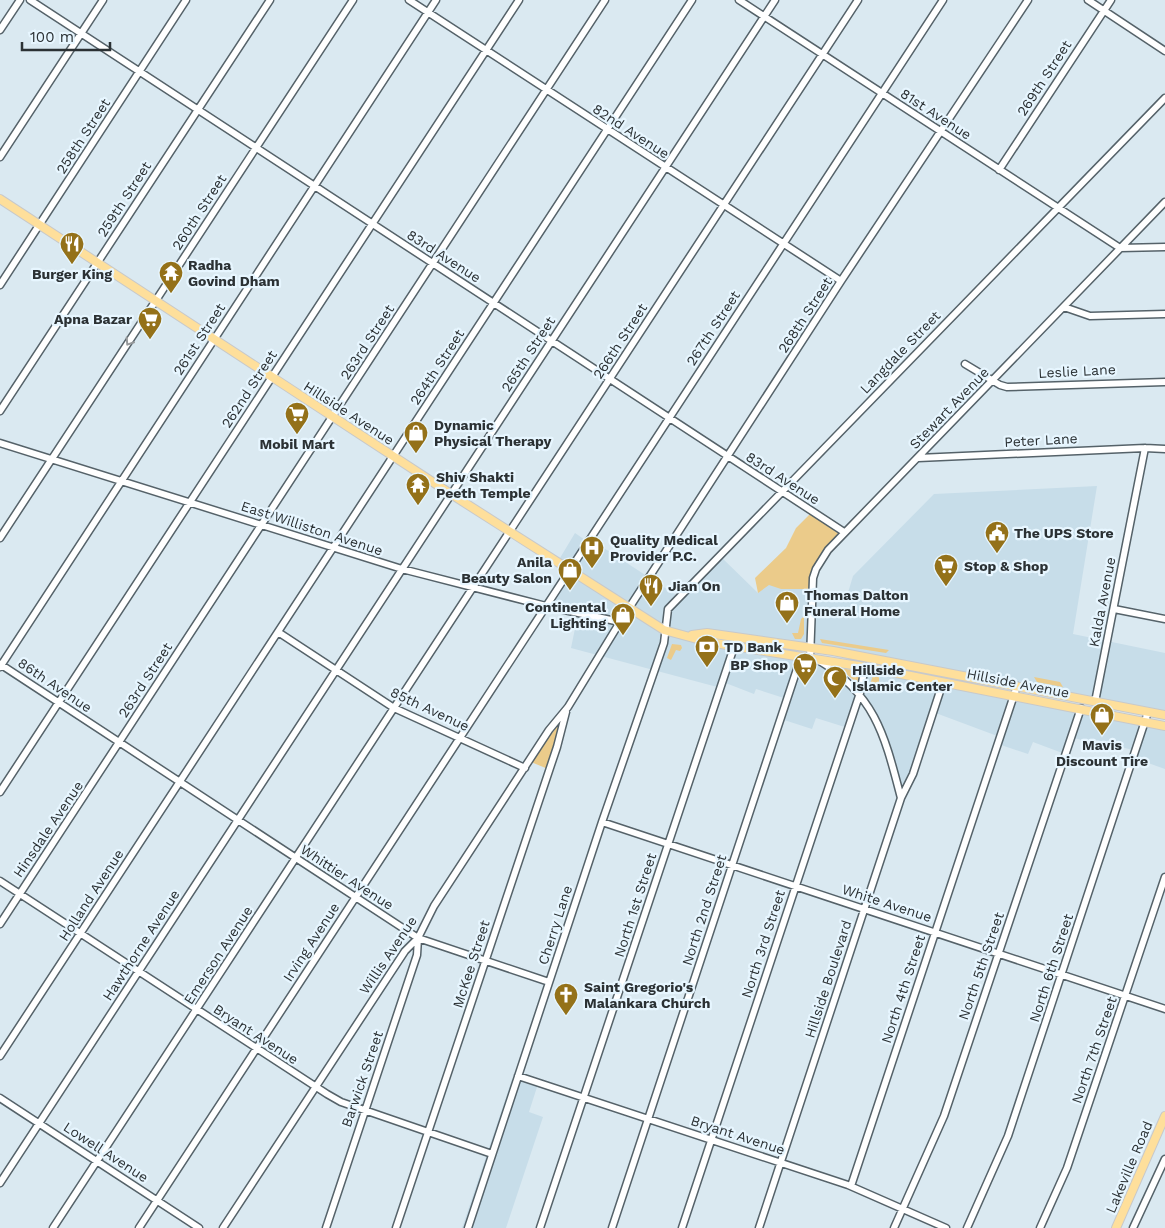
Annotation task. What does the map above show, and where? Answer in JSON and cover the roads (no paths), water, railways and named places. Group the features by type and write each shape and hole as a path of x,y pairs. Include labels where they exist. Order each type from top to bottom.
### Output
{"main road":[{"name":"Hillside Avenue","path":"0,199 569,571 664,630 734,647 865,667 1165,726"},
{"name":"Hillside Avenue","path":"690,636 707,633 810,648 1165,715"},
{"name":"Lakeville Road","path":"1116,1228 1165,1116"}],"street":[{"path":"0,30 20,0"},
{"name":"83rd Avenue","path":"30,0 844,532"},
{"path":"0,158 103,0"},
{"name":"258th Street","path":"0,285 186,0"},
{"name":"259th Street","path":"0,411 270,0"},
{"name":"260th Street","path":"0,538 353,0"},
{"name":"82nd Avenue","path":"409,0 841,281"},
{"name":"261st Street","path":"0,665 436,0"},
{"name":"262nd Street","path":"0,792 519,0"},
{"name":"263rd Street","path":"100,772 605,0"},
{"name":"264th Street","path":"203,747 692,0"},
{"name":"81st Avenue","path":"739,0 1057,209 1120,248"},
{"name":"265th Street","path":"302,721 775,0"},
{"name":"266th Street","path":"403,695 858,0"},
{"name":"267th Street","path":"504,670 943,0"},
{"name":"268th Street","path":"606,644 841,281 1028,0"},
{"path":"1088,0 1164,48"},
{"name":"269th Street","path":"999,170 1111,0"},
{"name":"Langdale Street","path":"664,630 668,609 1165,98"},
{"name":"Stewart Avenue","path":"813,659 810,648 813,578 822,558 844,532 1165,202"},
{"path":"1120,248 1165,247"},
{"path":"1064,307 1090,316 1165,314"},
{"path":"965,364 992,381"},
{"name":"Leslie Lane","path":"992,381 1007,387 1165,382"},
{"name":"East Williston Avenue","path":"0,443 402,570 546,606 620,622"},
{"name":"Peter Lane","path":"918,458 1145,448 1165,449"},
{"name":"Kalda Avenue","path":"1095,702 1145,448"},
{"path":"1114,609 1165,619"},
{"name":"Cherry Lane","path":"468,1228 602,822 664,643 664,630"},
{"name":"85th Avenue","path":"278,632 394,708 525,768"},
{"name":"Willis Avenue","path":"223,1228 405,951 418,938 434,906 525,768 568,707 606,644"},
{"name":"North 1st Street","path":"540,1228 734,647"},
{"name":"North 2nd Street","path":"612,1228 801,657"},
{"path":"813,659 860,693 886,741 902,798"},
{"name":"86th Avenue","path":"0,665 147,761"},
{"name":"North 3rd Street","path":"682,1228 860,693 865,667"},
{"name":"Irving Avenue","path":"139,1228 504,670"},
{"name":"Hillside Boulevard","path":"761,1227 902,798 913,774 943,682"},
{"name":"North 4th Street","path":"851,1186 1017,686"},
{"name":"Emerson Avenue","path":"53,1228 403,695"},
{"name":"McKee Street","path":"396,1228 557,747 568,707"},
{"name":"North 5th Street","path":"894,1228 944,1116 1081,708"},
{"name":"North 6th Street","path":"967,1228 1008,1136 1148,712"},
{"name":"Hawthorne Avenue","path":"0,1183 302,721"},
{"name":"Holland Avenue","path":"0,1056 203,747"},
{"name":"Whittier Avenue","path":"147,761 418,938 549,982"},
{"name":"Hinsdale Avenue","path":"0,924 100,772"},
{"name":"White Avenue","path":"602,822 1165,1008"},
{"name":"North 7th Street","path":"1040,1228 1068,1168 1165,877"},
{"name":"Bryant Avenue","path":"0,881 341,1102 492,1154"},
{"name":"Barwick Street","path":"326,1228 417,955 418,938"},
{"name":"Bryant Avenue","path":"518,1076 851,1186 946,1228"},
{"name":"Lowell Avenue","path":"0,1098 199,1228"},
{"path":"1133,1228 1165,1159"}],"place":[{"name":"Burger King","path":"72,265"},
{"name":"Radha Govind Dham","path":"171,294"},
{"name":"Apna Bazar","path":"150,340"},
{"name":"Mobil Mart","path":"297,435"},
{"name":"Dynamic Physical Therapy","path":"416,454"},
{"name":"Shiv Shakti Peeth Temple","path":"418,506"},
{"name":"The UPS Store","path":"997,554"},
{"name":"Quality Medical Provider P.C.","path":"592,569"},
{"name":"Stop & Shop","path":"946,587"},
{"name":"Anila Beauty Salon","path":"570,591"},
{"name":"Jian On","path":"651,607"},
{"name":"Thomas Dalton Funeral Home","path":"787,624"},
{"name":"Continental Lighting","path":"623,636"},
{"name":"TD Bank","path":"707,668"},
{"name":"BP Shop","path":"805,686"},
{"name":"Hillside Islamic Center","path":"835,699"},
{"name":"Mavis Discount Tire","path":"1102,736"},
{"name":"Saint Gregorio's Malankara Church","path":"566,1016"}]}
